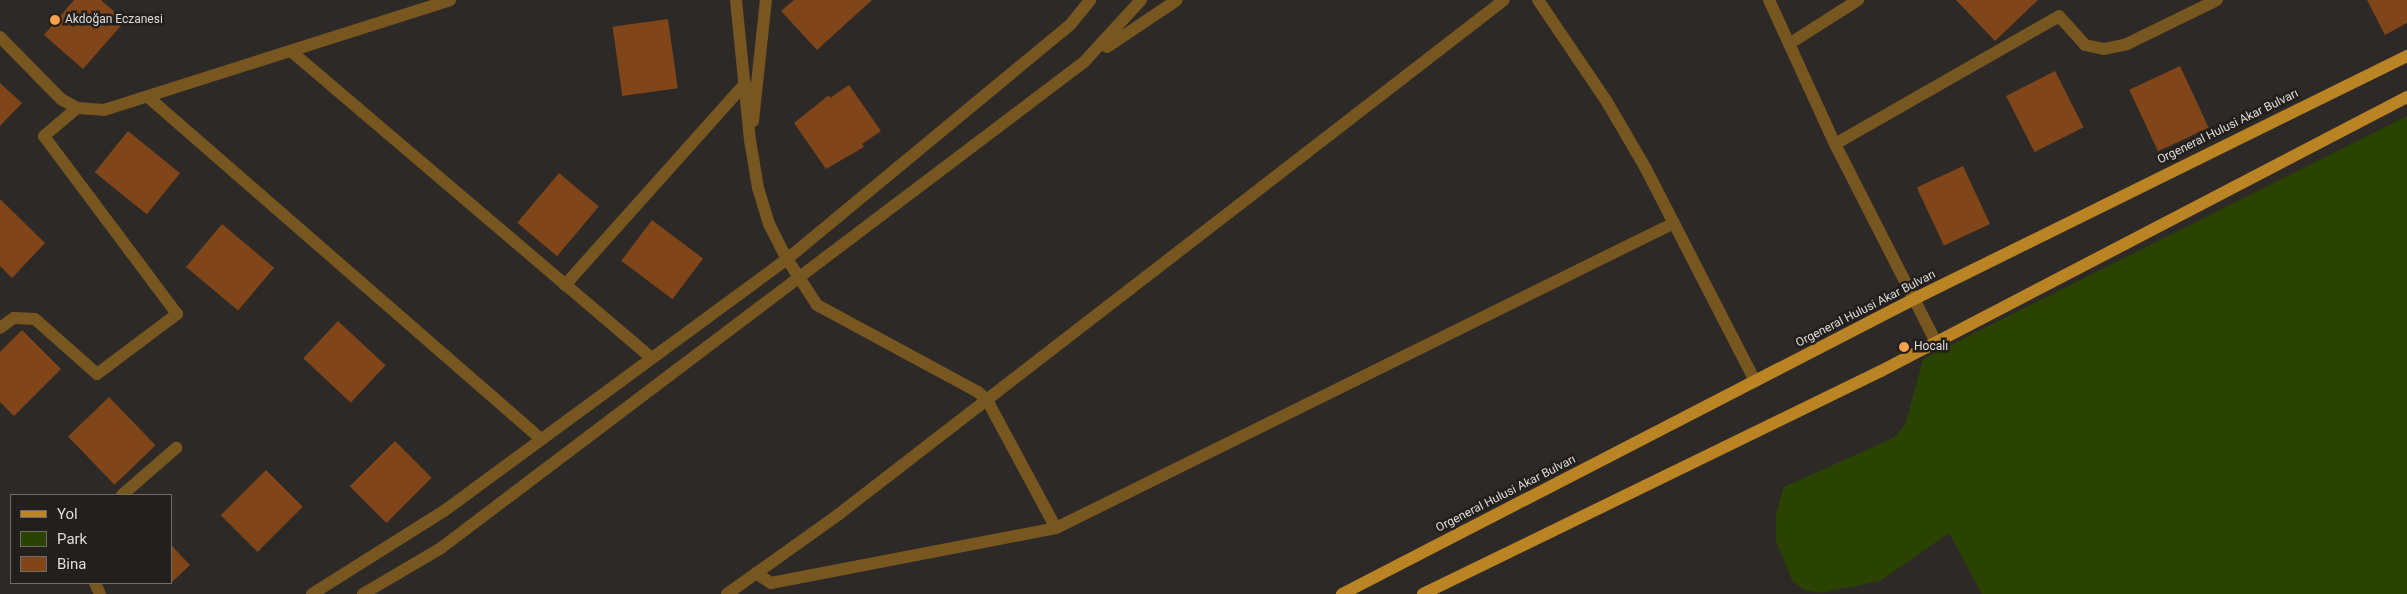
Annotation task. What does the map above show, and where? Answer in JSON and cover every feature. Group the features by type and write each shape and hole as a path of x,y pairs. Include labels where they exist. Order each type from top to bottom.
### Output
{"main road":[{"name":"Orgeneral Hulusi Akar Bulvarı","path":"1342,594 1914,299 2407,56"},
{"path":"1423,594 1936,342 2407,97"}],"street":[{"path":"0,37 61,99 77,108 104,110 292,52 450,0"},
{"path":"736,0 750,140 758,188 769,224 787,259 817,305 978,392 987,400 1056,528"},
{"path":"750,140 762,53 766,0"},
{"path":"312,594 408,536 787,259 1070,25 1090,0"},
{"path":"1084,62 1142,0"},
{"path":"363,594 440,548 733,324 800,277 1084,62 1177,0"},
{"path":"727,594 987,400 1504,0"},
{"path":"1538,0 1607,102 1674,223 1755,381"},
{"path":"1769,0 1835,144 1936,342"},
{"path":"1789,44 1858,0"},
{"path":"1835,144 2059,16 2085,45 2104,49 2127,44 2217,0"},
{"path":"292,52 652,358"},
{"path":"565,285 745,84"},
{"path":"148,97 541,439"},
{"path":"0,328 14,318 35,319 97,374 177,314 44,136 77,108"},
{"path":"756,573 771,583 1056,528 1674,223"},
{"path":"123,494 176,448"}],"green space":[{"path":"2407,116 2407,594 1982,594 1949,533 1880,581 1821,593 1804,590 1792,580 1776,541 1776,514 1784,487 1893,438 1905,425 1923,359"}],"building":[{"path":"74,0 101,0 125,21 83,69 44,35"},
{"path":"794,0 872,0 817,50 781,11"},
{"path":"1956,0 2038,0 1995,41"},
{"path":"2367,0 2407,0 2407,23 2385,35"},
{"path":"668,19 678,88 622,96 613,27"},
{"path":"2180,66 2209,128 2158,151 2129,90"},
{"path":"2055,71 2084,127 2035,152 2006,96"},
{"path":"0,83 22,103 0,126"},
{"path":"849,85 881,131 862,144 864,147 826,169 794,123 829,95 830,98"},
{"path":"128,131 180,173 147,214 95,172"},
{"path":"1963,166 1990,224 1944,246 1917,188"},
{"path":"559,173 599,206 557,256 517,223"},
{"path":"0,199 45,243 12,278 0,266"},
{"path":"652,220 703,259 672,299 621,261"},
{"path":"222,224 274,268 238,311 186,267"},
{"path":"338,321 386,365 351,403 303,358"},
{"path":"22,330 61,369 14,416 0,402 0,352"},
{"path":"109,397 156,445 115,485 68,437"},
{"path":"395,441 432,478 387,523 350,486"},
{"path":"266,470 303,507 258,552 221,515"},
{"path":"172,546 190,565 172,582"}],"place":[{"name":"Akdoğan Eczanesi","path":"55,20"},
{"name":"Hocalı","path":"1904,347"}]}
